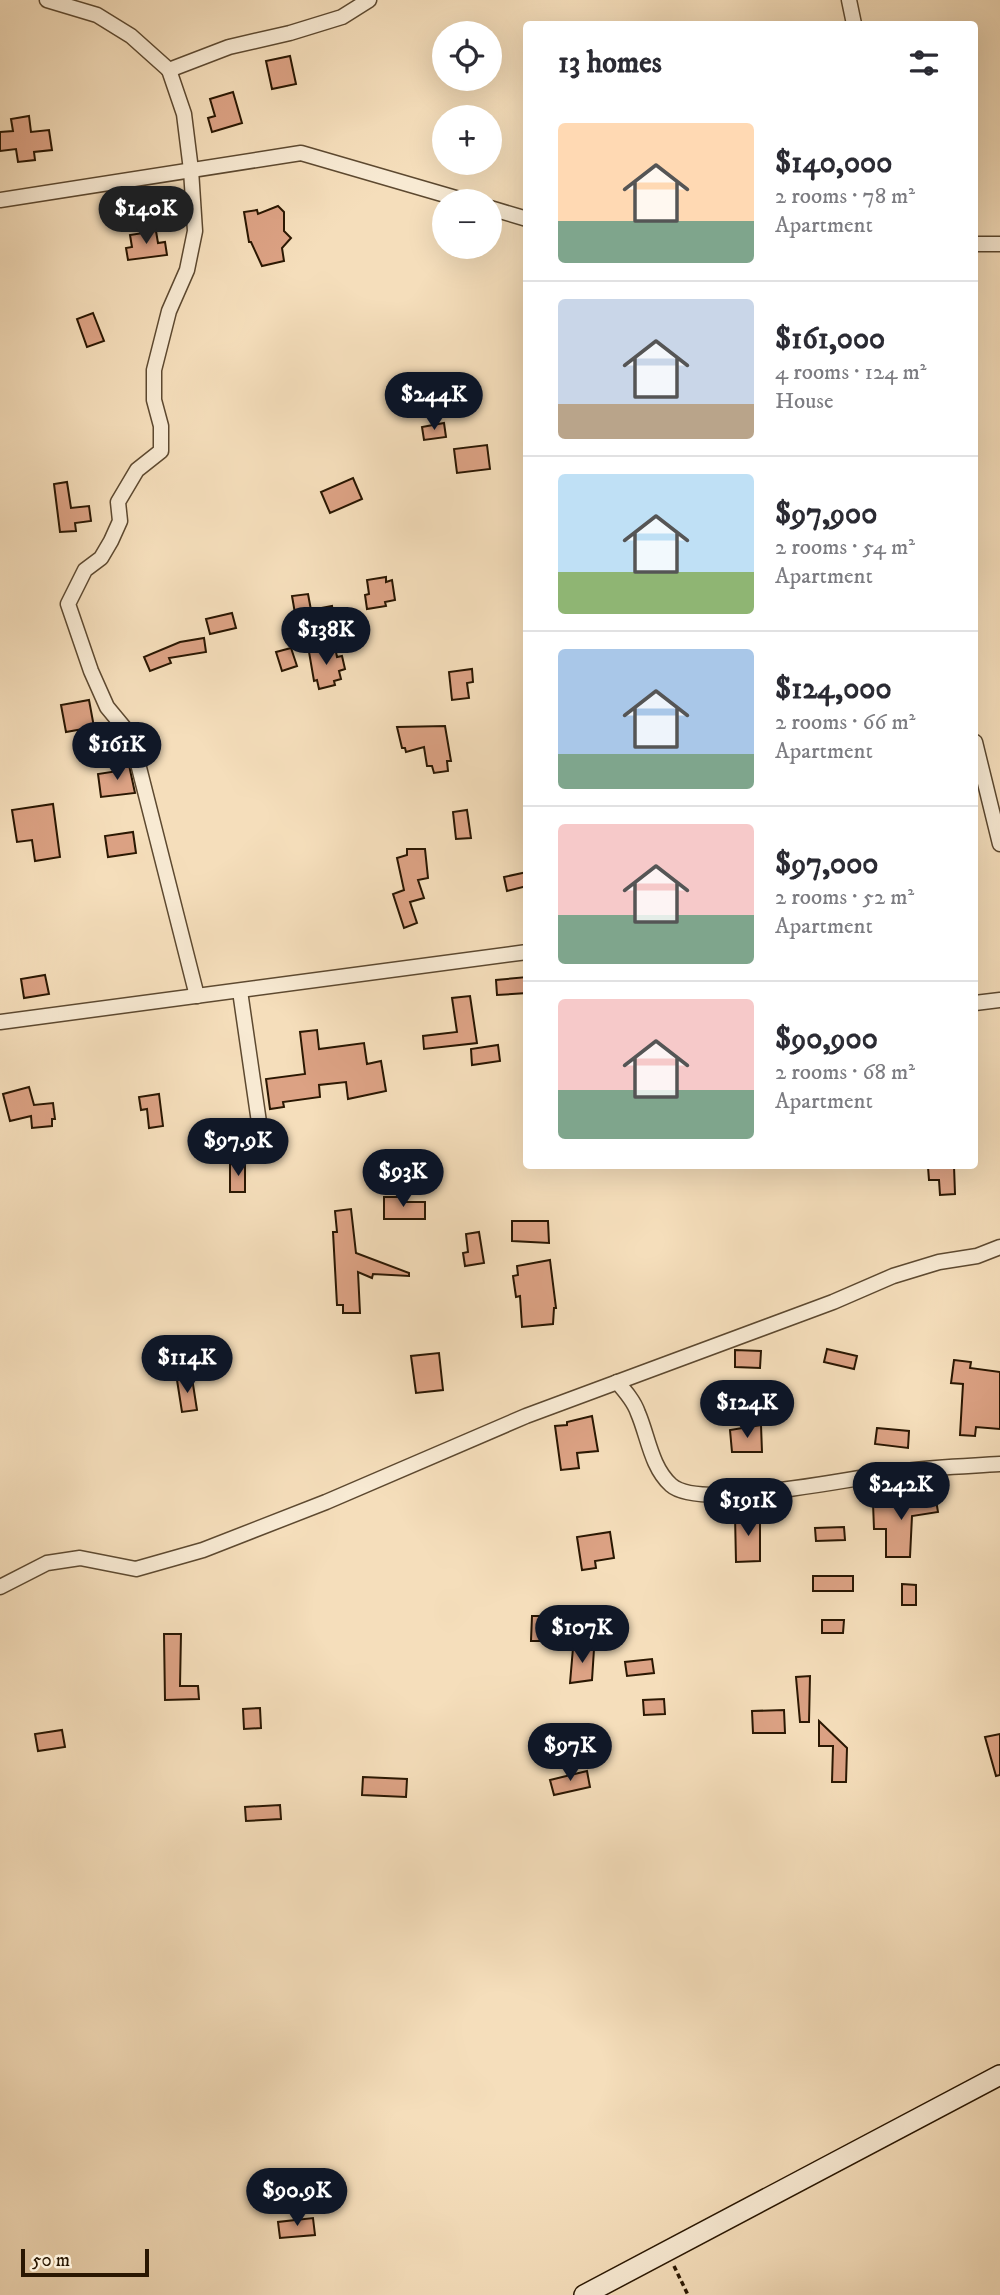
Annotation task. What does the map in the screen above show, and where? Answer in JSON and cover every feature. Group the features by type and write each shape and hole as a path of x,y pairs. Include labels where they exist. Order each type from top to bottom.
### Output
{"main road":[{"path":"584,2295 1000,2075"}],"street":[{"path":"47,0 97,15 131,36 169,70 184,114 195,231 187,270 169,312 154,370 154,400 161,426 161,451 137,470 118,502 120,521 111,541 101,558 85,570 68,604 90,671 107,707 131,736 197,996"},
{"path":"169,70 229,47 290,33 342,17 369,0"},
{"path":"849,0 853,21"},
{"path":"0,200 300,153 432,191"},
{"path":"502,212 523,218"},
{"path":"978,244 1000,244"},
{"path":"978,754 1000,845"},
{"path":"0,1022 523,952"},
{"path":"240,990 262,1143"},
{"path":"978,1003 1000,1000"},
{"path":"0,1587 47,1563 80,1558 136,1569 203,1549 326,1502 526,1416 833,1302 892,1276 939,1262 977,1256 1000,1247"},
{"path":"617,1382 638,1411 649,1447 661,1470 671,1485 682,1492 716,1495 755,1493 906,1471 1000,1464"}],"path":[{"path":"667,2251 688,2295"}],"building":[{"path":"290,56 296,84 272,89 266,61"},
{"path":"233,92 242,123 212,132 208,118 215,116 210,99"},
{"path":"29,116 31,132 49,130 52,150 34,152 35,160 18,162 16,149 0,151 0,132 13,131 11,119"},
{"path":"278,206 284,212 284,231 291,238 282,248 284,261 262,266 249,242 244,212 257,210 258,214"},
{"path":"156,231 158,243 165,242 167,255 128,260 126,248 132,247 130,235"},
{"path":"93,313 104,341 87,347 77,319"},
{"path":"459,395 461,415 447,416 445,396"},
{"path":"444,423 446,437 424,440 422,427"},
{"path":"487,445 490,469 457,473 454,449"},
{"path":"353,478 362,499 330,513 321,492"},
{"path":"67,482 71,508 89,506 91,521 75,523 76,531 60,532 54,484"},
{"path":"386,577 386,582 392,580 395,600 385,602 386,606 367,609 367,580"},
{"path":"308,594 311,610 332,606 334,619 297,625 292,596"},
{"path":"232,613 236,628 210,634 206,619"},
{"path":"204,638 206,652 169,658 171,663 150,671 144,657 180,642"},
{"path":"335,647 337,657 342,656 345,669 339,671 341,679 334,681 335,685 319,689 317,680 314,681 309,652"},
{"path":"291,648 297,666 282,671 276,652"},
{"path":"472,669 473,682 467,683 469,698 452,700 449,672"},
{"path":"89,700 94,727 66,732 61,705"},
{"path":"445,726 451,761 447,761 448,771 434,773 432,766 427,766 424,747 406,752 405,748 402,748 397,727"},
{"path":"129,765 135,793 101,797 98,774 118,771 117,767"},
{"path":"53,804 60,857 35,861 32,840 17,842 12,810"},
{"path":"467,810 471,838 456,839 453,812"},
{"path":"133,832 136,853 108,857 105,836"},
{"path":"407,849 425,849 428,878 418,880 424,898 410,902 417,923 404,928 393,894 404,890 397,858 407,855"},
{"path":"523,873 523,887 507,891 504,877"},
{"path":"45,975 49,994 24,998 21,979"},
{"path":"523,977 523,993 497,995 496,980"},
{"path":"470,996 477,1043 424,1049 423,1036 457,1032 452,998"},
{"path":"317,1030 319,1049 364,1043 367,1064 381,1061 386,1091 348,1099 346,1082 319,1085 320,1097 283,1102 284,1107 270,1109 266,1079 305,1074 300,1032"},
{"path":"498,1045 500,1061 472,1065 471,1049"},
{"path":"29,1087 34,1105 53,1103 55,1119 52,1119 52,1126 32,1128 31,1116 10,1121 3,1094"},
{"path":"159,1094 163,1126 149,1128 147,1109 141,1110 139,1097"},
{"path":"230,1164 245,1164 245,1192 230,1192"},
{"path":"928,1169 954,1169 955,1194 940,1195 939,1180 929,1180"},
{"path":"384,1197 403,1197 403,1202 425,1202 425,1219 384,1219"},
{"path":"351,1209 356,1253 409,1273 409,1276 373,1274 372,1278 358,1272 360,1313 343,1313 343,1305 337,1305 333,1232 337,1232 335,1211"},
{"path":"512,1221 548,1221 549,1243 512,1241"},
{"path":"479,1232 484,1263 465,1266 463,1253 468,1252 466,1234"},
{"path":"550,1260 556,1308 553,1324 522,1327 520,1296 516,1297 513,1276 518,1275 517,1266"},
{"path":"827,1349 857,1356 854,1369 824,1362"},
{"path":"735,1350 761,1351 760,1368 735,1367"},
{"path":"439,1353 443,1390 416,1393 411,1356"},
{"path":"954,1360 971,1362 970,1368 1000,1372 1000,1429 976,1427 975,1436 960,1435 963,1384 951,1383"},
{"path":"192,1378 197,1410 182,1412 177,1380"},
{"path":"592,1416 598,1451 577,1453 579,1468 561,1470 555,1426 567,1425 567,1422"},
{"path":"761,1425 762,1452 732,1452 730,1430"},
{"path":"877,1428 909,1431 908,1448 875,1444"},
{"path":"935,1494 938,1512 912,1516 910,1557 886,1557 886,1529 874,1529 873,1503 907,1502 907,1498"},
{"path":"735,1515 760,1515 760,1561 736,1562"},
{"path":"844,1527 845,1540 816,1541 815,1528"},
{"path":"610,1532 614,1558 595,1561 596,1568 582,1570 577,1537"},
{"path":"813,1576 853,1576 853,1591 813,1591"},
{"path":"902,1584 916,1585 916,1605 902,1605"},
{"path":"532,1616 545,1616 544,1641 531,1641"},
{"path":"822,1620 844,1620 843,1633 822,1633"},
{"path":"164,1634 181,1634 180,1686 198,1686 199,1699 165,1700"},
{"path":"573,1648 594,1649 592,1680 570,1683"},
{"path":"652,1659 654,1673 627,1676 625,1662"},
{"path":"810,1676 809,1722 800,1722 796,1677"},
{"path":"664,1699 665,1714 644,1715 643,1700"},
{"path":"260,1708 261,1728 244,1729 243,1709"},
{"path":"784,1710 785,1733 753,1733 752,1711"},
{"path":"819,1721 847,1748 846,1782 832,1782 833,1746 819,1746"},
{"path":"62,1730 65,1747 38,1751 35,1734"},
{"path":"1000,1734 1000,1775 996,1776 985,1737"},
{"path":"587,1771 590,1787 554,1795 550,1780"},
{"path":"363,1777 407,1779 406,1797 362,1795"},
{"path":"280,1805 281,1819 246,1821 245,1807"},
{"path":"313,2218 315,2235 280,2238 278,2222"}]}
